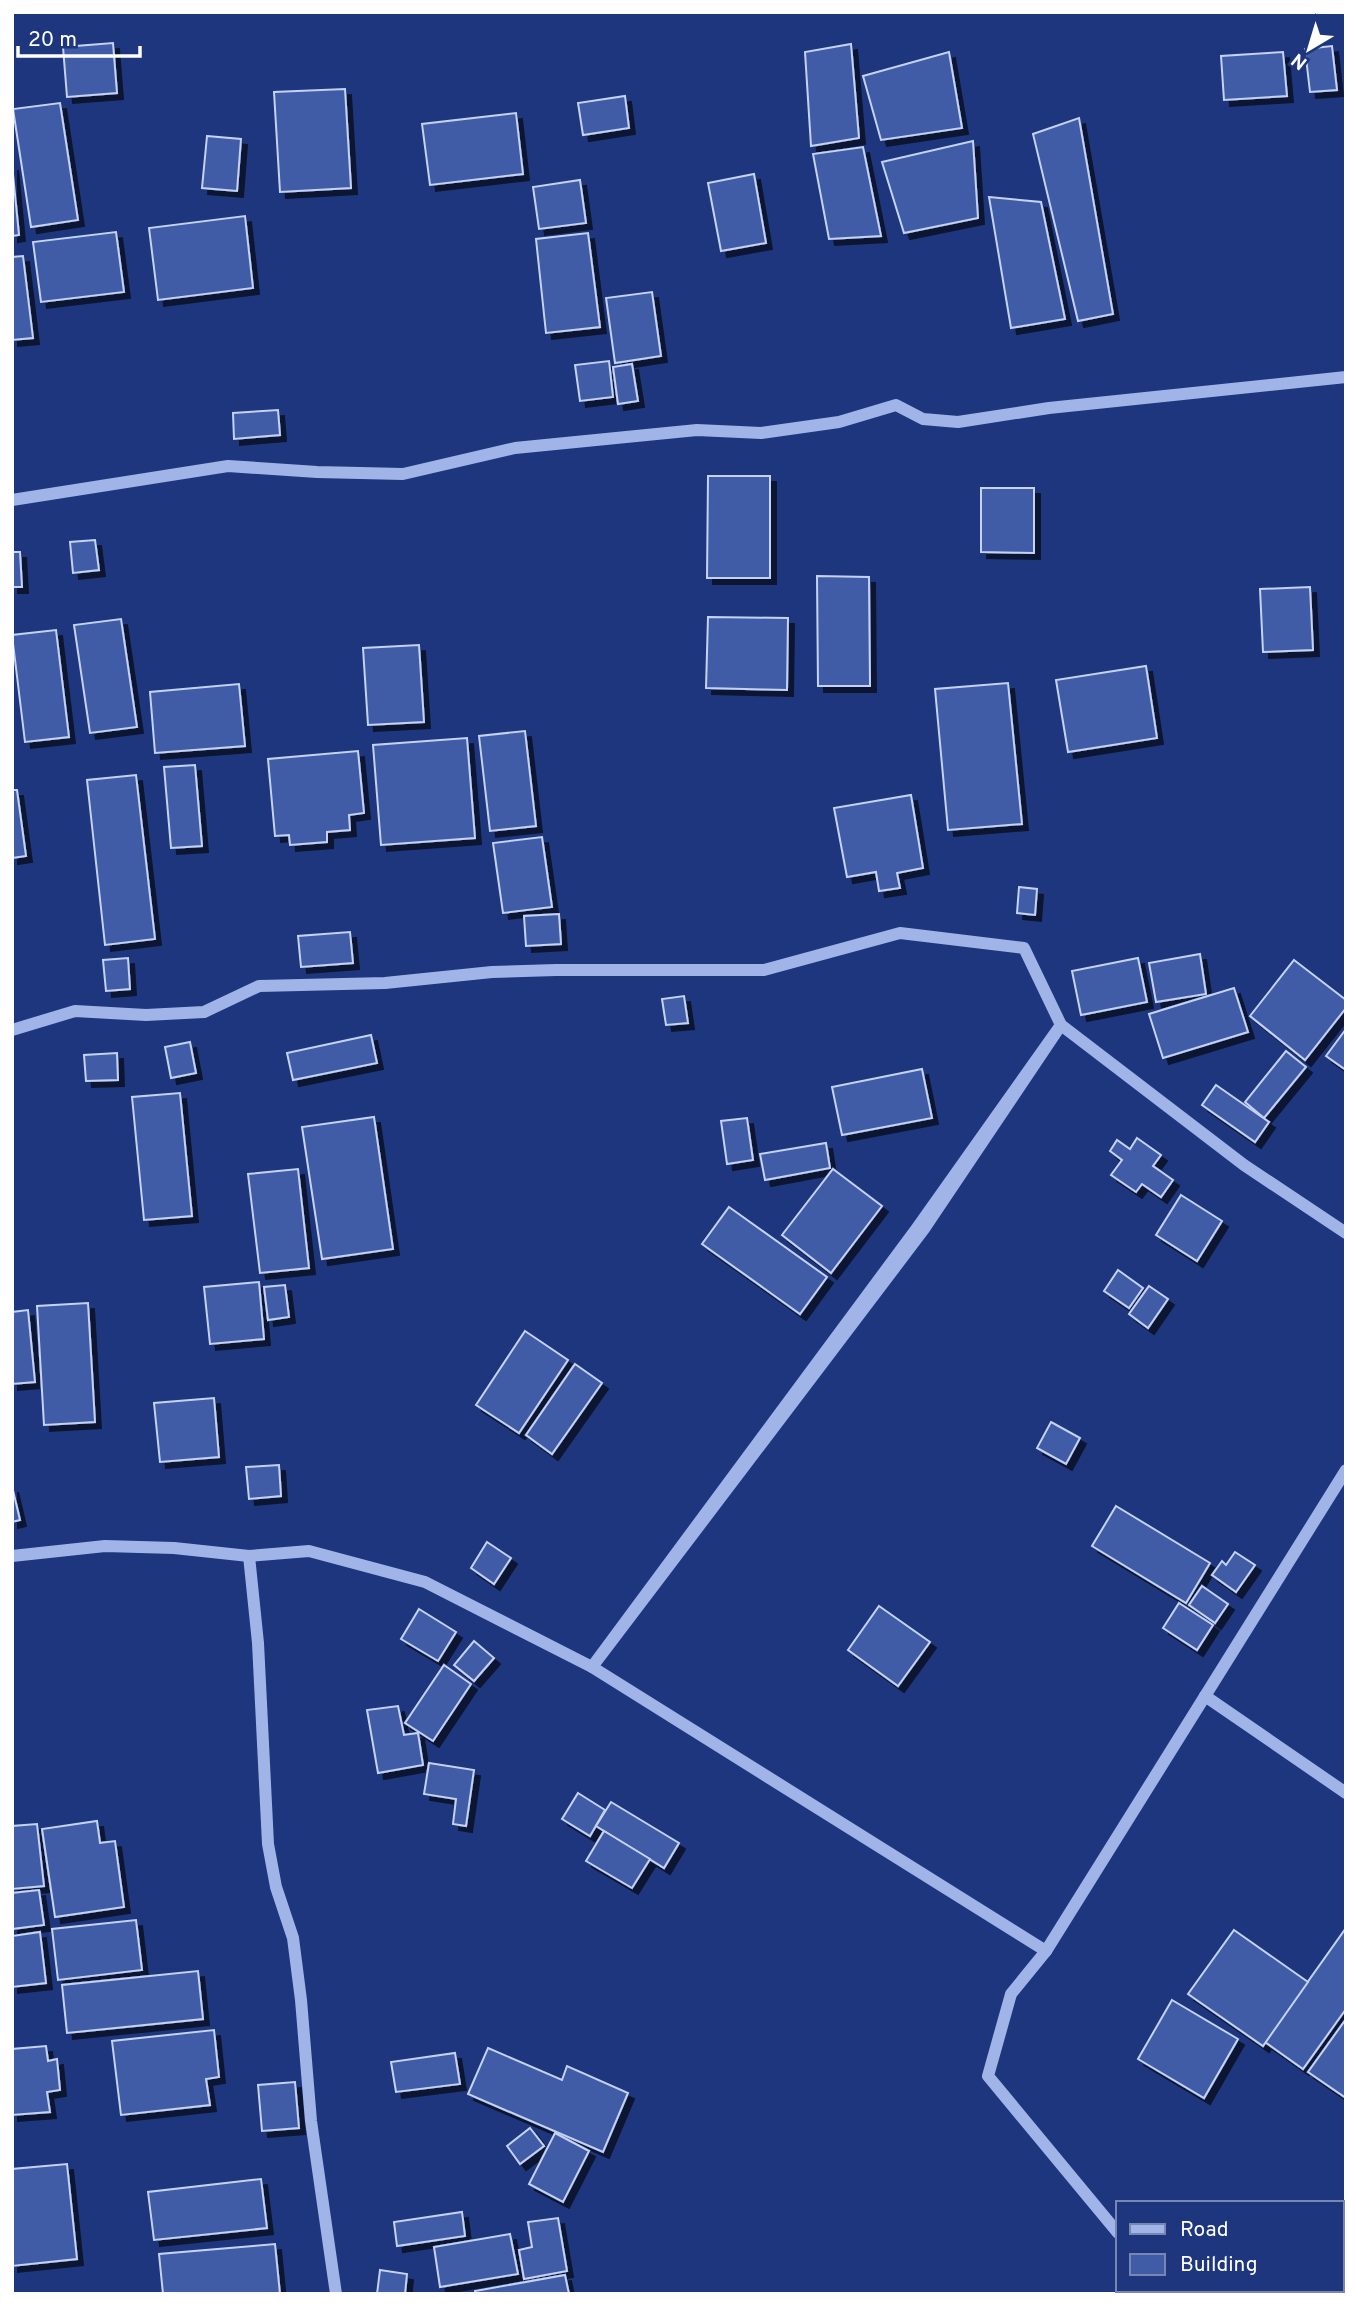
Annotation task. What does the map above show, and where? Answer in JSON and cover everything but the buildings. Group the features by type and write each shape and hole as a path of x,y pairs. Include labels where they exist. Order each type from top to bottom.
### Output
{"street":[{"path":"12,500 228,466 403,474 515,448 697,430 761,433 839,422 896,405 923,419 958,422 1049,408 1346,377"},
{"path":"12,1030 75,1012 146,1015 204,1012 259,986 385,982 492,972 764,970 900,933 1024,948 1061,1025 1244,1165 1346,1233"},
{"path":"592,1667 924,1229 1061,1025"},
{"path":"1116,2231 988,2076 1011,1994 1046,1951 1346,1470"},
{"path":"12,1556 105,1546 174,1548 249,1556 309,1551 425,1582 592,1667 1046,1951"},
{"path":"249,1556 258,1643 268,1844 276,1887 293,1938 302,2000 311,2121 336,2294"},
{"path":"1205,1696 1346,1793"}]}
